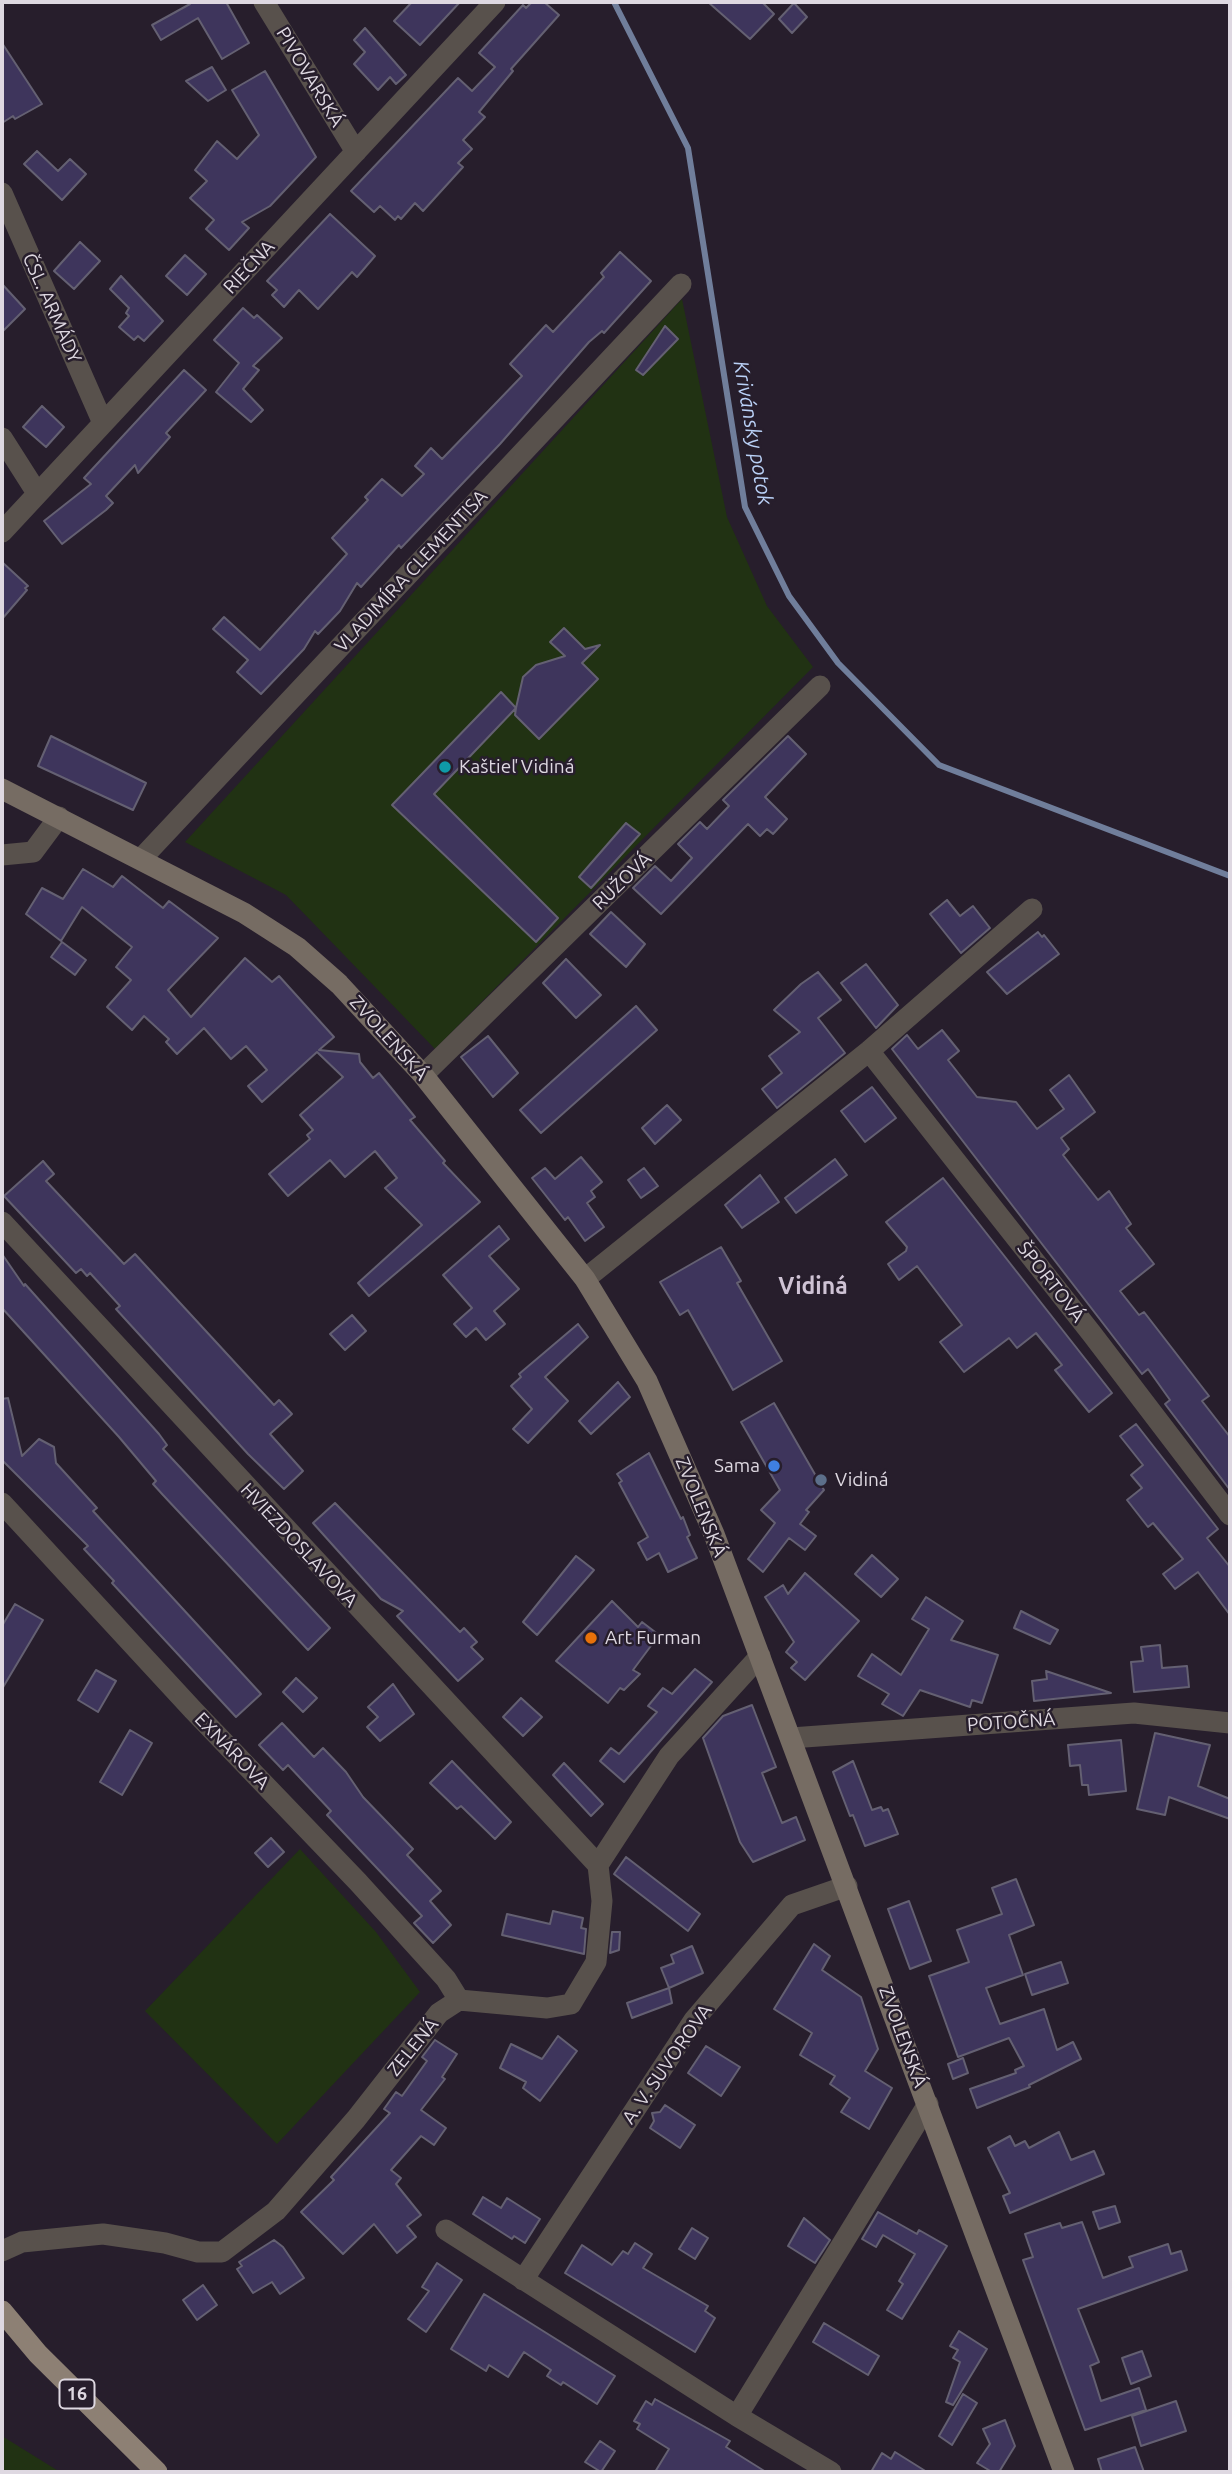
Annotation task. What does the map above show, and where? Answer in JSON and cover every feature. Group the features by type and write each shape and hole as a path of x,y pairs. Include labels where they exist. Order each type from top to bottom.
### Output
{"main road":[{"name":"16","path":"2,2311 38,2354 157,2472"}],"street":[{"name":"PIVOVARSKÁ","path":"264,2 356,152"},
{"name":"RIEČNA","path":"2,531 495,2"},
{"name":"ČSL. ARMÁDY","path":"2,193 103,423"},
{"name":"VLADIMÍRA CLEMENTISA","path":"141,859 681,284"},
{"path":"2,438 37,493"},
{"name":"RUŽOVÁ","path":"423,1075 820,686"},
{"name":"ZVOLENSKÁ","path":"2,789 244,913 297,947 339,984 423,1075 585,1279 647,1381 699,1498 847,1886 1064,2472"},
{"path":"2,855 33,852 59,817"},
{"path":"585,1279 703,1188 869,1052 1032,909"},
{"name":"ŠPORTOVÁ","path":"869,1052 1092,1334 1230,1515"},
{"name":"HVIEZDOSLAVOVA","path":"2,1223 598,1865"},
{"name":"EXNÁROVA","path":"2,1503 193,1710 358,1882 446,1979 459,2000"},
{"path":"459,2000 547,2008 571,2004 596,1962 602,1901 598,1865 669,1756 760,1656"},
{"name":"POTOČNÁ","path":"791,1738 1135,1713 1230,1723"},
{"name":"A. V. SUVOROVA","path":"523,2280 694,2020 792,1905 847,1886"},
{"name":"ZELENÁ","path":"2,2251 22,2242 103,2234 166,2243 198,2252 222,2252 276,2211 356,2119 439,2013 459,2000"},
{"path":"737,2416 928,2104"},
{"path":"446,2230 737,2416 831,2472"}],"green space":[{"path":"682,299 727,517 767,606 813,667 435,1049 286,895 185,842"},
{"path":"300,1849 376,1932 420,1992 277,2144 145,2011"},
{"path":"2,2436 60,2472 2,2472"}],"building":[{"path":"189,2 226,2 249,43 222,59 198,18 161,40 152,25 190,4"},
{"path":"412,2 460,2 420,45 394,21"},
{"path":"532,2 544,2 559,15 511,69 513,71 479,112 485,117 463,140 472,149 458,163 463,167 423,211 415,203 401,219 398,216 395,220 380,206 374,212 351,191 458,78 472,91 495,67 479,53 523,5 526,8"},
{"path":"708,2 762,2 774,14 750,39"},
{"path":"794,3 807,17 792,33 779,19"},
{"path":"365,28 406,75 396,84 390,77 378,90 354,64 365,52 354,40"},
{"path":"2,43 42,104 2,123"},
{"path":"212,67 226,90 208,101 186,81"},
{"path":"265,71 316,157 270,206 242,222 249,228 229,250 206,229 214,220 190,198 207,181 195,170 217,141 237,159 259,135 232,90"},
{"path":"37,151 58,171 70,159 86,174 62,200 24,164"},
{"path":"330,214 375,256 357,277 352,272 318,309 299,290 284,307 272,295 277,290 267,281"},
{"path":"80,242 100,261 74,289 54,271"},
{"path":"620,252 651,281 604,333 602,331 589,342 500,444 401,548 399,545 361,587 357,583 340,611 318,634 315,631 304,649 261,694 237,672 248,660 213,629 224,617 260,650 347,554 332,538 368,500 365,497 382,479 402,496 424,474 415,466 431,448 442,459 522,376 510,364 546,325 553,332 604,277 601,273"},
{"path":"185,255 206,274 187,295 166,276"},
{"path":"121,276 163,321 144,341 138,336 134,340 119,327 129,316 126,313 129,308 110,289"},
{"path":"2,284 25,309 2,332"},
{"path":"243,308 254,318 257,315 282,338 253,366 259,370 243,389 263,410 251,422 216,392 239,363 214,340"},
{"path":"665,326 678,339 643,375 636,370"},
{"path":"184,370 206,390 166,433 170,437 138,473 135,465 106,496 113,503 62,544 44,521 91,484 84,478"},
{"path":"42,406 64,427 46,447 23,427"},
{"path":"2,562 28,586 2,619"},
{"path":"564,628 585,649 600,645 582,663 598,679 539,739 515,715 523,677 536,665 565,656 550,642"},
{"name":"Kaštieľ Vidiná","path":"501,692 516,708 434,794 558,918 536,942 392,805"},
{"path":"51,736 146,783 133,810 38,766"},
{"path":"788,736 806,754 765,797 787,819 773,834 767,829 760,836 748,824 661,914 633,888 655,866 671,881 692,858 678,844 700,822 707,829 729,806 723,800"},
{"path":"626,823 640,834 591,888 579,877"},
{"path":"83,869 113,887 122,876 163,908 169,901 218,938 168,990 191,1017 245,958 272,982 279,976 334,1037 319,1050 359,1054 360,1062 373,1078 379,1073 415,1117 410,1120 445,1161 443,1163 480,1202 369,1296 358,1283 422,1225 385,1188 397,1178 375,1151 345,1177 330,1160 288,1196 269,1174 310,1139 307,1135 313,1130 300,1115 343,1077 317,1052 262,1102 248,1086 267,1070 246,1046 231,1059 204,1028 177,1054 166,1042 169,1039 144,1016 132,1030 107,1007 131,980 116,967 132,947 82,907 61,941 26,914 42,888 63,899"},
{"path":"947,900 960,916 973,906 990,928 961,953 930,914"},
{"path":"611,912 645,944 626,967 590,934"},
{"path":"1038,932 1042,937 1044,935 1059,954 1007,994 987,972"},
{"path":"62,942 86,960 75,975 51,957"},
{"path":"566,959 601,995 576,1018 543,983"},
{"path":"866,964 898,1005 876,1028 841,983"},
{"path":"818,972 841,1000 818,1018 845,1053 777,1108 762,1089 782,1073 769,1056 800,1032 774,1010"},
{"path":"636,1006 657,1030 541,1133 520,1110"},
{"path":"942,1030 959,1051 948,1060 977,1097 1016,1102 1037,1129 1064,1109 1050,1090 1069,1075 1095,1112 1061,1138 1069,1149 1063,1155 1098,1200 1109,1191 1131,1224 1126,1228 1154,1264 1120,1291 1139,1315 1144,1312 1209,1396 1202,1401 1230,1437 1230,1490 1165,1404 1170,1400 1148,1369 1142,1374 892,1049 907,1035 918,1049"},
{"path":"488,1036 518,1073 493,1097 461,1057"},
{"path":"872,1087 896,1118 865,1142 841,1111"},
{"path":"667,1105 681,1120 655,1144 642,1128"},
{"path":"581,1157 602,1182 591,1191 595,1197 587,1203 604,1227 585,1241 568,1217 565,1220 532,1178 545,1168 555,1179"},
{"path":"835,1159 847,1175 796,1213 785,1198"},
{"path":"43,1161 54,1174 46,1181 124,1264 135,1254 274,1405 279,1400 292,1414 270,1434 303,1471 284,1489 248,1454 116,1309 120,1306 90,1273 87,1276 81,1269 76,1273 4,1196"},
{"path":"644,1168 658,1186 641,1198 628,1180"},
{"path":"760,1175 779,1202 742,1228 725,1205"},
{"path":"943,1178 1112,1393 1089,1412 1055,1370 1062,1365 1036,1333 1017,1348 1009,1338 964,1372 940,1342 962,1325 917,1266 899,1280 888,1264 906,1251 907,1247 886,1222"},
{"path":"499,1226 509,1239 489,1256 519,1289 494,1311 505,1324 486,1340 476,1328 466,1337 454,1324 472,1308 443,1275"},
{"path":"721,1247 741,1281 737,1283 782,1361 733,1390 688,1310 680,1315 660,1282"},
{"path":"2,1254 24,1286 25,1284 159,1434 167,1445 163,1449 330,1628 308,1650 153,1484 156,1481 119,1437 2,1308"},
{"path":"352,1315 366,1331 345,1350 330,1334"},
{"path":"578,1324 588,1337 545,1377 568,1401 528,1443 513,1429 532,1409 511,1386 521,1377 519,1374"},
{"path":"618,1382 630,1397 591,1434 579,1421"},
{"path":"8,1398 22,1456 39,1439 54,1447 56,1463 97,1508 93,1511 261,1694 236,1717 112,1583 114,1581 84,1549 88,1546 2,1460 2,1399"},
{"path":"774,1403 824,1490 806,1510 809,1512 800,1524 816,1536 805,1550 789,1538 763,1572 748,1559 775,1523 761,1510 780,1490 741,1422"},
{"path":"1136,1424 1218,1529 1207,1538 1230,1567 1230,1615 1198,1572 1175,1589 1163,1574 1183,1559 1153,1523 1148,1527 1127,1500 1142,1488 1131,1475 1143,1465 1120,1436"},
{"path":"649,1453 681,1519 683,1517 690,1535 687,1537 697,1558 668,1572 659,1553 647,1560 638,1543 648,1537 619,1483 622,1481 617,1474"},
{"path":"335,1503 460,1632 464,1628 477,1642 471,1647 483,1659 458,1681 397,1616 403,1611 381,1599 313,1523"},
{"path":"872,1555 898,1579 881,1597 855,1574"},
{"path":"576,1556 594,1570 537,1635 523,1622"},
{"path":"805,1573 859,1621 805,1680 791,1668 797,1662 786,1652 794,1642 765,1597 783,1585 788,1594"},
{"path":"926,1597 963,1621 951,1640 998,1655 982,1703 972,1700 970,1707 920,1690 903,1716 882,1704 889,1694 858,1676 872,1654 901,1675 929,1629 912,1619"},
{"path":"612,1601 638,1627 642,1622 659,1635 633,1670 640,1674 624,1690 620,1688 608,1703 556,1661"},
{"path":"15,1604 43,1620 2,1689 2,1626"},
{"path":"1021,1611 1058,1630 1050,1644 1014,1628"},
{"path":"1160,1645 1162,1668 1187,1666 1189,1687 1134,1692 1131,1662 1143,1661 1141,1647"},
{"path":"695,1669 712,1682 624,1782 600,1761 611,1748 619,1754 657,1712 648,1706 663,1688 672,1694"},
{"path":"96,1670 116,1681 98,1712 78,1700"},
{"path":"1046,1671 1111,1693 1034,1701 1032,1681 1047,1679"},
{"path":"296,1678 317,1698 303,1712 283,1692"},
{"path":"393,1684 414,1714 380,1741 367,1727 378,1717 368,1707"},
{"path":"521,1698 542,1717 523,1736 503,1717"},
{"path":"752,1705 776,1767 762,1773 782,1823 796,1817 805,1840 753,1862 740,1842 703,1738 723,1716"},
{"path":"282,1723 314,1757 323,1748 346,1772 363,1797 413,1849 407,1855 441,1891 430,1901 451,1925 433,1943 414,1923 422,1916 327,1815 331,1811 288,1765 283,1770 259,1745"},
{"path":"130,1730 152,1743 122,1795 100,1782"},
{"path":"1155,1733 1210,1745 1198,1786 1230,1799 1230,1819 1169,1797 1165,1815 1137,1809"},
{"path":"1121,1740 1126,1791 1089,1795 1088,1785 1082,1785 1080,1765 1070,1766 1068,1745"},
{"path":"452,1761 511,1822 495,1839 461,1806 457,1809 430,1783"},
{"path":"853,1761 872,1810 881,1807 883,1811 888,1809 898,1834 865,1846 833,1772"},
{"path":"564,1763 603,1804 591,1816 553,1775"},
{"path":"271,1838 284,1852 268,1867 255,1853"},
{"path":"626,1857 700,1914 688,1931 614,1874"},
{"path":"1016,1879 1034,1925 1009,1935 1023,1975 986,1988 1000,2024 1044,2009 1057,2050 1073,2042 1081,2059 1029,2085 1030,2087 977,2108 970,2089 1016,2073 1015,2070 1024,2066 1009,2038 958,2057 929,1976 969,1962 957,1930 1002,1914 992,1888"},
{"path":"909,1901 931,1961 910,1969 888,1909"},
{"path":"553,1911 583,1918 581,1928 586,1929 584,1954 502,1935 507,1914 550,1924"},
{"path":"612,1932 620,1932 619,1950 610,1953"},
{"path":"814,1944 830,1956 822,1970 861,1997 878,2049 865,2071 892,2088 869,2129 841,2112 850,2098 830,2084 835,2076 800,2055 812,2033 774,2009"},
{"path":"692,1946 703,1973 669,1988 661,1968 674,1963 671,1955"},
{"path":"1061,1962 1068,1983 1032,1995 1025,1974"},
{"path":"669,1988 672,2003 632,2018 627,2003"},
{"path":"558,2036 577,2051 540,2101 523,2088 526,2082 500,2068 511,2044 542,2059"},
{"path":"435,2040 457,2054 442,2077 445,2079 421,2110 446,2128 434,2145 421,2136 391,2170 401,2178 396,2184 421,2215 407,2226 416,2237 397,2253 374,2224 343,2254 301,2212 334,2180 331,2177 390,2113 384,2109 396,2092 402,2096 427,2061 422,2057"},
{"path":"706,2046 740,2067 721,2096 688,2073"},
{"path":"963,2058 968,2073 953,2079 948,2064"},
{"path":"665,2105 695,2125 680,2148 650,2128 654,2121 652,2113 660,2112"},
{"path":"1059,2132 1071,2160 1094,2151 1104,2174 1010,2213 1003,2196 1010,2193 988,2148 1010,2136 1015,2146 1025,2141 1029,2148"},
{"path":"483,2197 501,2208 507,2198 540,2219 525,2243 514,2236 512,2239 473,2214"},
{"path":"1115,2206 1120,2222 1099,2229 1093,2212"},
{"path":"878,2212 917,2234 919,2230 947,2246 902,2319 887,2310 903,2284 899,2281 915,2254 883,2235 876,2247 862,2239"},
{"path":"804,2218 830,2240 815,2263 788,2246"},
{"path":"1082,2222 1103,2278 1133,2267 1129,2257 1168,2244 1171,2254 1181,2251 1187,2270 1078,2309 1099,2362 1090,2366 1101,2401 1139,2388 1146,2410 1085,2430 1023,2260 1033,2257 1025,2234 1060,2223 1062,2228"},
{"path":"692,2228 708,2238 695,2259 679,2249"},
{"path":"274,2240 283,2247 304,2278 280,2294 272,2282 253,2293 237,2269 242,2266 239,2262"},
{"path":"635,2243 652,2254 643,2268 708,2306 705,2311 715,2318 695,2352 565,2273 582,2245 612,2265 623,2251 628,2254"},
{"path":"437,2263 462,2280 426,2332 408,2319 429,2291 422,2287"},
{"path":"203,2285 217,2305 197,2320 183,2300"},
{"path":"484,2294 615,2376 597,2404 563,2382 561,2385 547,2376 551,2370 524,2352 508,2377 489,2365 486,2371 451,2349"},
{"path":"824,2323 879,2356 868,2375 813,2342"},
{"path":"959,2331 987,2349 953,2405 946,2402 960,2362 953,2358 958,2350 950,2346"},
{"path":"1142,2351 1151,2376 1131,2384 1122,2358"},
{"path":"963,2394 977,2403 952,2445 939,2436"},
{"path":"655,2399 730,2441 726,2447 766,2472 655,2472 669,2449 637,2429 640,2424 634,2421 646,2401 652,2405"},
{"path":"1176,2401 1186,2431 1141,2446 1132,2416"},
{"path":"1005,2420 1015,2446 999,2472 992,2472 977,2463 990,2444 983,2429"},
{"path":"600,2441 615,2451 601,2472 585,2462"},
{"path":"1135,2447 1144,2472 1102,2472 1098,2459"},
{"path":"895,2452 927,2472 871,2472 882,2453 891,2459"}],"waterway":[{"name":"Krivánsky potok","path":"614,2 688,148 745,507 789,596 838,663 939,765 1230,876"}],"place":[{"name":"Kaštieľ Vidiná","path":"445,767"},
{"name":"Sama","path":"774,1466"},
{"name":"Vidiná","path":"821,1480"},
{"name":"Art Furman","path":"591,1638"}],"district":[{"name":"Vidiná","path":"813,1286"}]}
